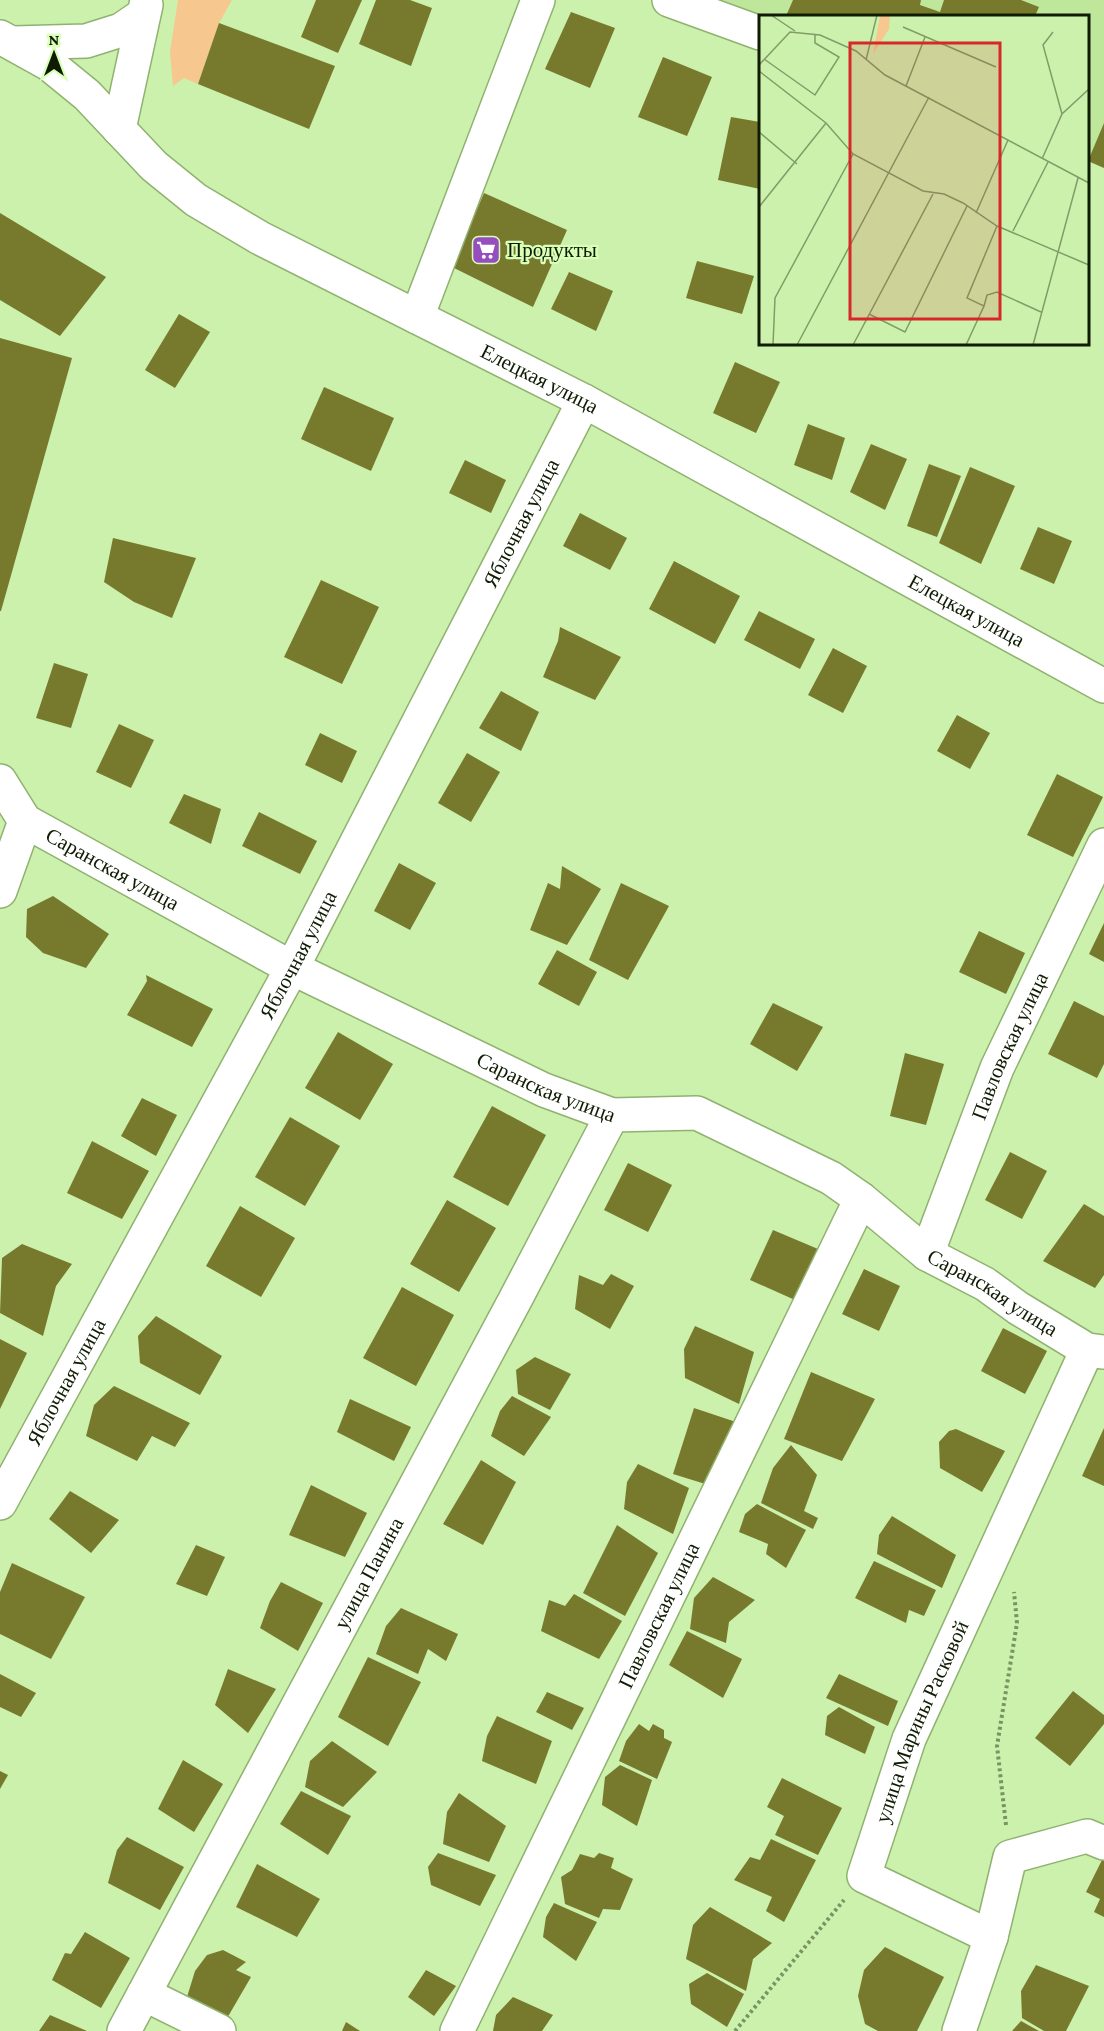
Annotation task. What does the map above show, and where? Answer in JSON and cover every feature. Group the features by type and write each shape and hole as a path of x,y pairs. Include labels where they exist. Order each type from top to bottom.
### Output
{"street":[{"path":"417,317 538,0"},
{"path":"669,0 759,33"},
{"path":"7,40 86,41 121,30 145,8"},
{"path":"119,129 145,8"},
{"name":"Елецкая улица","path":"7,40 49,64 87,95 153,166 196,200 260,238 584,401 1104,686"},
{"name":"Яблочная улица","path":"0,1503 292,968 584,401"},
{"name":"Саранская улица","path":"0,781 25,821 292,968 544,1090 612,1115 696,1113 831,1178 861,1199 927,1254 985,1284 1018,1308 1096,1351"},
{"path":"0,891 25,821"},
{"name":"Павловская улица","path":"927,1254 997,1068 1104,845"},
{"name":"улица Панина","path":"124,2031 510,1311 612,1115"},
{"name":"Павловская улица","path":"457,2031 861,1199"},
{"name":"улица Марины Расковой","path":"864,1876 909,1739 1096,1351"},
{"path":"959,2031 991,1937 1010,1857 1088,1836 1104,1843"},
{"path":"864,1876 991,1937"},
{"path":"144,1994 219,2031"}],"path":[{"path":"1010,1857 997,1746 1017,1623 1014,1589"},
{"path":"735,2031 864,1876"}],"shaded area":[{"path":"178,0 232,0 219,23 198,84 184,78 173,86 170,52"},
{"path":"695,0 1104,0 1104,168 1089,161 1089,15 759,16"}],"building":[{"path":"316,0 362,0 338,53 301,37"},
{"path":"376,0 410,0 432,8 411,66 359,44"},
{"path":"793,0 921,0 920,5 940,12 944,0 1021,0 1039,7 1035,15 786,15"},
{"path":"571,12 615,28 590,88 545,69"},
{"path":"219,23 335,66 309,129 198,84"},
{"path":"663,57 712,77 687,136 638,117"},
{"path":"731,117 759,122 759,189 718,180"},
{"path":"1104,123 1104,168 1089,161"},
{"path":"484,193 567,230 533,307 452,267"},
{"path":"0,213 106,277 60,336 0,300"},
{"path":"697,261 754,276 742,314 686,298"},
{"path":"569,272 613,291 596,331 551,309"},
{"path":"179,314 210,332 175,388 145,370"},
{"path":"0,338 72,358 1,611 0,611"},
{"path":"735,362 780,382 756,433 713,413"},
{"path":"324,387 394,418 371,471 301,439"},
{"path":"808,424 845,438 832,480 794,465"},
{"path":"871,444 907,459 885,510 850,492"},
{"path":"465,460 506,480 491,513 449,493"},
{"path":"929,464 961,476 937,537 907,526"},
{"path":"970,467 1015,486 981,564 939,543"},
{"path":"580,513 627,538 610,570 563,546"},
{"path":"1038,527 1072,541 1054,584 1020,569"},
{"path":"113,538 196,558 172,618 134,602 104,582"},
{"path":"674,561 740,596 715,644 649,609"},
{"path":"321,580 379,607 342,684 284,657"},
{"path":"759,611 815,639 800,669 744,640"},
{"path":"560,627 621,657 595,700 543,677 558,641"},
{"path":"833,648 867,666 843,713 808,695"},
{"path":"54,663 88,674 71,728 36,718"},
{"path":"501,691 539,712 521,751 479,728"},
{"path":"957,715 990,733 970,769 937,751"},
{"path":"119,724 154,740 131,788 96,772"},
{"path":"320,733 357,751 342,783 305,765"},
{"path":"467,753 500,772 471,822 438,803"},
{"path":"1057,774 1103,797 1073,857 1027,835"},
{"path":"184,794 221,809 211,844 169,823"},
{"path":"259,812 317,841 300,874 242,846"},
{"path":"399,863 436,883 410,930 374,911"},
{"path":"562,866 601,889 567,945 530,930 548,883 560,889"},
{"path":"621,883 669,906 628,980 589,960"},
{"path":"53,896 109,934 86,968 43,953 26,937 27,909"},
{"path":"1104,923 1104,962 1089,954"},
{"path":"979,931 1025,953 1006,994 959,972"},
{"path":"557,950 597,972 579,1006 538,984"},
{"path":"146,975 213,1009 192,1047 127,1015 147,981"},
{"path":"1074,1001 1104,1016 1104,1064 1097,1078 1048,1054"},
{"path":"773,1003 823,1027 797,1071 750,1044"},
{"path":"338,1032 393,1064 360,1120 305,1088"},
{"path":"905,1053 944,1064 926,1125 890,1116"},
{"path":"142,1098 177,1115 156,1156 121,1136"},
{"path":"492,1106 546,1135 508,1206 453,1177"},
{"path":"290,1117 340,1146 305,1206 255,1177"},
{"path":"92,1141 149,1171 122,1219 67,1193"},
{"path":"1010,1152 1047,1171 1022,1219 985,1200"},
{"path":"628,1163 672,1185 648,1232 604,1210"},
{"path":"447,1200 496,1228 459,1292 410,1264"},
{"path":"1084,1204 1104,1216 1104,1275 1095,1288 1043,1261"},
{"path":"240,1206 295,1238 261,1297 206,1266"},
{"path":"773,1230 818,1249 795,1300 750,1280"},
{"path":"22,1244 72,1264 56,1286 43,1336 0,1313 2,1258"},
{"path":"864,1269 900,1286 879,1331 842,1314"},
{"path":"611,1274 634,1286 610,1329 575,1309 579,1275 603,1285"},
{"path":"402,1287 454,1315 416,1386 363,1358"},
{"path":"156,1316 222,1356 200,1395 140,1363 138,1336"},
{"path":"695,1326 754,1352 739,1404 685,1378 684,1349"},
{"path":"1003,1328 1047,1351 1025,1394 981,1371"},
{"path":"0,1339 27,1353 0,1409"},
{"path":"535,1357 571,1374 550,1410 518,1394 516,1370"},
{"path":"811,1372 875,1399 842,1461 784,1439"},
{"path":"114,1386 190,1423 175,1447 152,1436 137,1461 86,1436 94,1405"},
{"path":"512,1396 551,1417 524,1456 491,1436 500,1411"},
{"path":"350,1399 411,1427 394,1461 337,1432"},
{"path":"694,1408 736,1422 715,1487 673,1474"},
{"path":"1104,1428 1104,1486 1082,1476"},
{"path":"956,1429 1005,1451 982,1492 940,1468 939,1442 949,1431"},
{"path":"791,1445 817,1475 804,1511 818,1518 813,1529 761,1503 773,1468"},
{"path":"481,1460 516,1482 483,1545 443,1524"},
{"path":"638,1464 689,1488 673,1534 624,1509 627,1482"},
{"path":"311,1485 367,1513 345,1557 289,1535"},
{"path":"70,1491 119,1520 91,1553 49,1519"},
{"path":"757,1504 806,1530 786,1568 766,1554 768,1544 739,1532 745,1514"},
{"path":"892,1516 956,1555 942,1588 877,1554 879,1535"},
{"path":"617,1525 658,1553 625,1616 583,1593"},
{"path":"196,1545 225,1557 207,1596 176,1584"},
{"path":"874,1561 936,1590 924,1616 909,1610 906,1623 855,1598"},
{"path":"12,1563 85,1597 51,1659 0,1634 0,1592"},
{"path":"713,1577 755,1600 729,1622 726,1643 690,1629 694,1598"},
{"path":"281,1582 323,1603 298,1651 260,1628 270,1601"},
{"path":"574,1594 622,1621 599,1659 541,1631 549,1600 565,1606"},
{"path":"401,1608 458,1634 446,1661 428,1649 418,1674 376,1654 386,1626"},
{"path":"687,1631 742,1659 723,1698 669,1665"},
{"path":"368,1657 421,1682 388,1746 338,1717"},
{"path":"228,1669 276,1689 248,1733 215,1705"},
{"path":"0,1674 36,1693 21,1717 0,1707"},
{"path":"839,1674 898,1701 888,1726 826,1698"},
{"path":"1073,1691 1104,1715 1104,1724 1070,1766 1035,1738"},
{"path":"547,1692 584,1708 572,1730 536,1712"},
{"path":"839,1707 875,1727 865,1754 825,1735 827,1716"},
{"path":"497,1716 552,1741 536,1784 482,1761 487,1736"},
{"path":"639,1724 649,1731 653,1724 664,1730 664,1738 672,1742 657,1779 619,1761 626,1741"},
{"path":"332,1741 377,1772 343,1807 305,1787 310,1761"},
{"path":"183,1760 223,1784 194,1832 158,1809"},
{"path":"620,1765 652,1780 637,1826 602,1805 605,1777"},
{"path":"0,1771 8,1775 0,1789"},
{"path":"782,1778 842,1808 818,1855 775,1835 784,1816 767,1807"},
{"path":"301,1791 351,1816 328,1855 280,1824"},
{"path":"459,1793 506,1826 489,1862 443,1844 447,1812"},
{"path":"127,1837 184,1867 160,1910 108,1883 117,1850"},
{"path":"771,1839 816,1860 784,1922 766,1911 772,1897 734,1880 750,1857 760,1860"},
{"path":"438,1853 496,1875 480,1906 431,1885 428,1867"},
{"path":"599,1853 614,1858 611,1868 633,1879 620,1910 603,1909 599,1918 565,1904 561,1877 572,1870 580,1854 594,1858"},
{"path":"1102,1860 1104,1861 1104,1917 1094,1912 1100,1899 1086,1892"},
{"path":"257,1864 320,1899 297,1937 236,1907"},
{"path":"554,1903 597,1922 576,1961 543,1937 546,1917"},
{"path":"710,1907 772,1943 753,1959 746,1991 686,1959 693,1925"},
{"path":"85,1932 130,1958 101,2008 52,1980 65,1953 71,1954"},
{"path":"885,1947 944,1977 917,2031 878,2031 865,2024 858,1996 864,1970"},
{"path":"223,1950 246,1962 236,1970 251,1977 226,2020 187,1997 195,1971 207,1955"},
{"path":"1036,1965 1089,1986 1066,2031 1044,2031 1022,2018 1021,1991"},
{"path":"426,1970 456,1986 434,2016 408,1997"},
{"path":"707,1973 744,1994 727,2027 691,2004 689,1984"},
{"path":"513,1997 553,2015 542,2031 493,2031 496,2015"},
{"path":"50,2015 87,2031 39,2031"},
{"path":"1021,2021 1039,2031 1012,2031"},
{"path":"346,2022 360,2031 342,2031"}],"place":[{"name":"Продукты","path":"486,250"}]}
